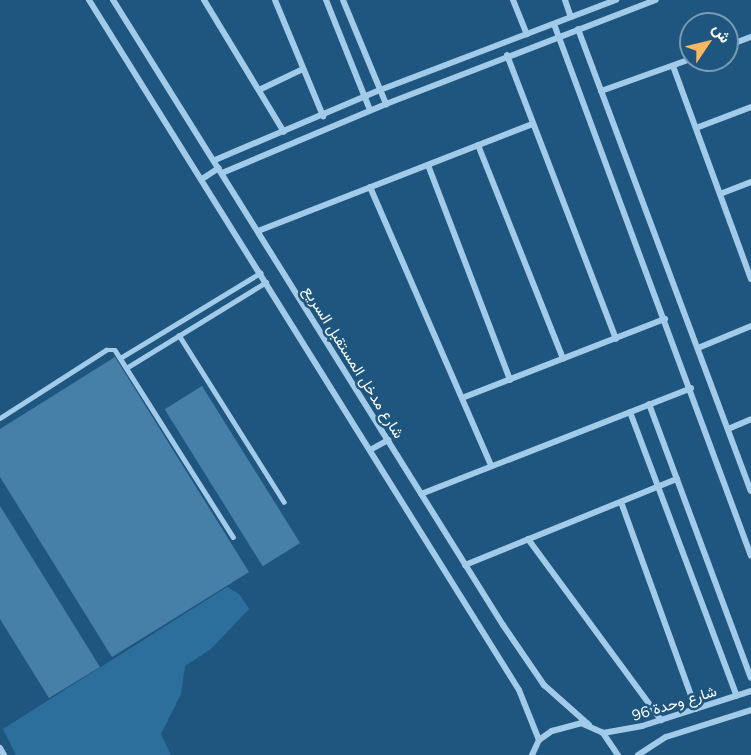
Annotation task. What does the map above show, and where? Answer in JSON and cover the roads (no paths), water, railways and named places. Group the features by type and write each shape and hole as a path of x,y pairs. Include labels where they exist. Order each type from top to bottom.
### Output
{"street":[{"path":"89,0 519,690 539,740"},
{"name":"شارع مدخل المستقبل السريع","path":"113,0 215,160 465,565 544,685 589,725 603,733"},
{"path":"204,0 284,132"},
{"path":"275,0 323,116"},
{"path":"326,0 370,110"},
{"path":"343,0 386,104"},
{"path":"513,0 526,34"},
{"path":"565,0 572,17"},
{"path":"202,179 507,55 656,0"},
{"path":"215,160 380,90 612,1"},
{"path":"554,24 691,388 751,556"},
{"path":"578,29 751,491"},
{"path":"507,55 616,339"},
{"path":"602,91 679,64"},
{"path":"673,66 751,279"},
{"path":"259,90 303,69"},
{"path":"696,128 751,107"},
{"path":"258,231 533,124"},
{"path":"478,145 563,359"},
{"path":"428,165 510,380"},
{"path":"720,194 751,182"},
{"path":"370,187 491,465"},
{"path":"742,254 751,250"},
{"path":"462,398 665,320"},
{"path":"698,348 751,326"},
{"path":"421,494 691,388"},
{"path":"649,404 751,678"},
{"path":"630,412 737,696"},
{"path":"728,429 751,419"},
{"path":"370,450 388,440"},
{"path":"465,565 677,479"},
{"path":"621,502 696,708"},
{"path":"528,539 661,720"},
{"name":"شارع وحدة 96","path":"603,733 661,720 751,691"},
{"name":"شارع وحدة 96","path":"638,755 666,737 751,710"},
{"path":"531,754 539,740 566,725 589,725"},
{"path":"603,733 618,755"},
{"path":"0,748 4,755"}],"lane":[{"path":"122,357 260,273"},
{"path":"128,367 266,282"},
{"path":"180,335 284,502"},
{"path":"0,418 106,350 116,350 233,537"}]}
